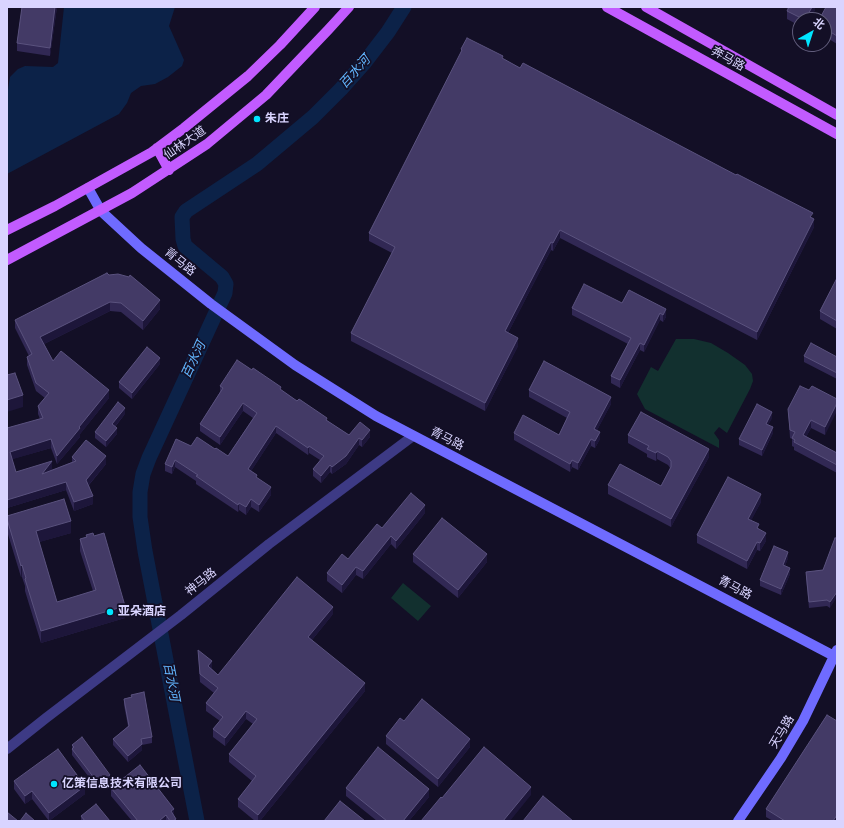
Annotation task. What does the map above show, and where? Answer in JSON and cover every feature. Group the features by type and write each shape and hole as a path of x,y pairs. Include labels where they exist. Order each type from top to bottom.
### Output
{"main road":[{"name":"仙林大道","path":"7,230 88,188 157,148 248,76 285,40 315,7"},
{"name":"仙林大道","path":"7,260 101,211 169,170 207,144 266,95 349,7"},
{"name":"奔马路","path":"607,7 837,134"},
{"name":"奔马路","path":"646,7 837,114"},
{"path":"157,148 169,170"}],"street":[{"name":"青马路","path":"88,188 101,211 142,248 211,304 295,365 376,416 836,653"},
{"name":"神马路","path":"7,748 181,615 275,539 413,436"},
{"name":"天马路","path":"738,821 781,758 803,721 836,653"}],"green space":[{"path":"676,339 694,339 711,343 745,365 752,374 753,381 750,389 727,433 719,427 714,433 719,440 719,448 645,409 637,394 651,367 658,371"},
{"path":"403,583 431,606 418,621 391,598"}],"water":[{"path":"64,7 175,7 169,26 184,60 182,66 168,77 155,84 141,86 131,93 127,103 119,114 7,174 7,96 10,77 18,69 25,66 53,67 58,63"}],"building":[{"path":"22,7 55,7 50,48 17,43"},
{"path":"789,7 812,7 809,12 792,12 792,14 787,11"},
{"path":"826,7 837,7 837,36 832,33 832,12 823,12"},
{"path":"467,38 503,56 502,58 520,68 523,63 736,175 737,174 813,213 810,217 814,219 757,332 560,230 553,243 551,242 505,331 518,338 485,403 351,333 395,247 369,233"},
{"path":"107,273 109,275 118,274 129,277 130,275 160,300 143,321 121,303 110,302 40,337 53,361 61,351 109,390 57,456 51,439 10,452 16,472 52,461 42,474 76,461 72,457 86,440 106,456 86,480 93,496 74,502 66,482 7,500 7,428 43,418 38,406 49,393 36,383 27,357 32,354 15,320"},
{"path":"837,278 837,321 820,311"},
{"path":"584,284 622,303 629,290 666,309 663,315 660,313 644,345 640,343 620,380 611,376 631,338 572,308"},
{"path":"811,343 837,357 837,373 804,356"},
{"path":"147,347 160,358 132,393 119,382"},
{"path":"237,360 252,370 253,368 281,387 280,389 297,401 299,399 327,418 326,420 349,435 360,422 370,430 362,440 359,438 346,456 332,467 330,465 321,476 313,469 324,456 309,446 308,448 276,426 248,469 257,475 256,477 271,487 259,505 251,499 246,507 239,503 238,505 175,460 172,467 165,464 176,439 191,446 197,437 228,456 257,413 243,403 220,437 200,424 223,388 220,386"},
{"path":"544,361 611,397 594,429 600,432 595,441 591,439 578,463 572,460 570,464 514,433 523,415 559,435 570,412 529,390"},
{"path":"15,373 23,395 7,400 7,375"},
{"path":"800,386 809,390 812,386 837,399 837,403 825,427 811,420 803,435 837,453 837,465 794,442 795,440 792,438 795,432 790,430 788,409"},
{"path":"118,402 125,408 112,424 117,428 106,441 95,432"},
{"path":"757,404 772,412 766,424 773,427 762,450 739,439"},
{"path":"641,412 709,449 671,519 608,485 620,464 661,486 671,467 671,461 668,457 657,451 656,453 647,449 649,446 628,435"},
{"path":"728,477 761,494 748,519 759,524 757,528 766,533 760,543 757,542 747,561 697,535"},
{"path":"411,493 425,505 396,541 391,536 363,571 356,567 342,585 327,573 342,554 348,559 377,524 382,528"},
{"path":"64,499 71,521 36,531 57,602 96,590 80,539 93,533 94,536 104,533 125,606 41,631 7,516"},
{"path":"442,518 487,554 458,590 413,554"},
{"path":"835,538 837,538 837,592 830,602 827,600 809,602 806,572 823,570"},
{"path":"774,546 788,552 783,565 790,568 781,589 760,580"},
{"path":"297,577 333,607 308,637 365,683 258,815 238,799 256,776 229,754 257,719 246,711 225,738 213,729 223,717 206,703 218,688 200,674 198,650 212,661 208,666 218,675"},
{"path":"144,692 152,737 141,739 142,744 128,756 113,739 129,726 124,699 132,697 131,695"},
{"path":"422,699 470,739 438,779 386,736 400,718 404,721"},
{"path":"827,715 837,721 837,815 833,821 785,821 766,809"},
{"path":"82,737 110,775 98,783 72,749 74,747 72,745"},
{"path":"378,747 429,789 403,821 387,821 346,788"},
{"path":"484,747 531,787 503,821 421,821 441,797 442,798"},
{"path":"58,749 85,786 49,813 32,791 25,796 14,781"},
{"path":"140,765 174,809 171,811 176,819 173,821 170,821 166,815 159,821 138,821 111,788"},
{"path":"543,796 573,821 523,821"},
{"path":"340,801 365,821 324,821"},
{"path":"96,804 110,821 85,821 81,816"},
{"path":"7,812 18,821 7,821"},
{"path":"26,813 35,821 20,821"}],"waterway":[{"name":"百水河","path":"197,821 145,551 140,517 140,492 143,474 149,458 225,293 226,284 222,277 185,246 183,239 182,217 186,211 257,164 313,117 365,62 388,32 404,7"}],"place":[{"name":"朱庄","path":"257,119"},
{"name":"亚朵酒店","path":"110,612"},
{"name":"亿策信息技术有限公司","path":"54,784"}]}
